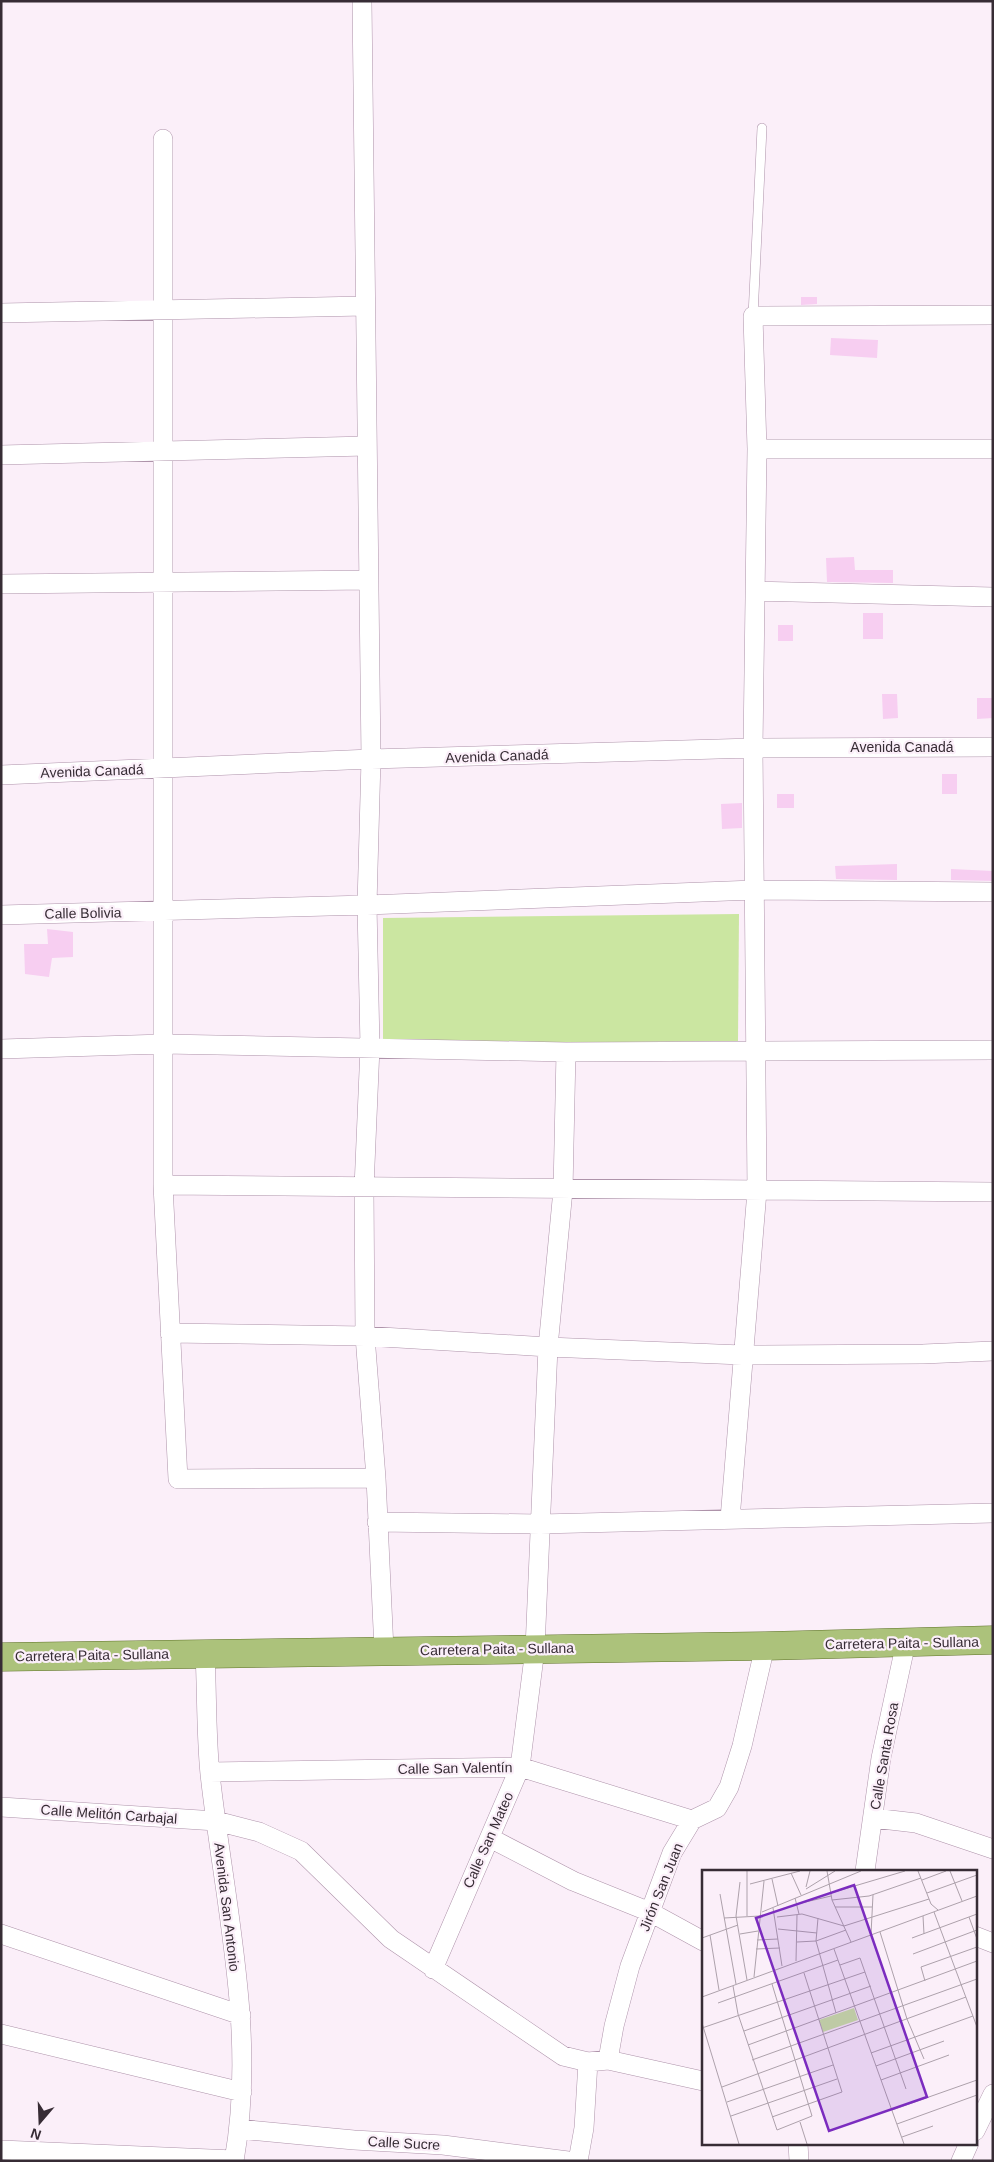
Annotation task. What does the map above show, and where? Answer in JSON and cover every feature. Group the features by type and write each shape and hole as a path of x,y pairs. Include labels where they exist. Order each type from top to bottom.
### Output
{"main road":[{"name":"Carretera Paita - Sullana","path":"1,1657 766,1646 993,1640"}],"street":[{"path":"362,1 371,759 367,905 370,1048 364,1188 365,1336 376,1478 384,1650"},
{"path":"163,139 165,910 163,1185 178,1479 376,1478"},
{"path":"1,313 365,306"},
{"path":"730,1519 757,1191 753,748 757,449 753,316 993,315"},
{"path":"1,455 367,446"},
{"path":"757,449 993,449"},
{"path":"1,584 369,580"},
{"path":"755,591 993,597"},
{"name":"Avenida Canadá","path":"1,775 371,759 753,748 993,747"},
{"name":"Calle Bolivia","path":"1,915 367,905 754,890 993,892"},
{"path":"1,1049 164,1044 566,1052 993,1050"},
{"name":"Calle San Mateo","path":"433,1969 520,1767 535,1648 548,1347 563,1190 566,1052"},
{"path":"163,1185 563,1190 993,1192"},
{"path":"170,1333 365,1336 548,1347 742,1355 923,1354 993,1351"},
{"path":"377,1522 540,1524 993,1513"},
{"name":"Calle Santa Rosa","path":"865,1870 881,1758 906,1642"},
{"path":"692,1820 717,1808 729,1787 742,1746 766,1646"},
{"name":"Avenida San Antonio","path":"205,1653 210,1772 241,2015 242,2092 240,2129 234,2160"},
{"name":"Calle San Valentín","path":"210,1772 520,1767 692,1820"},
{"name":"Calle Melitón Carbajal","path":"1,1807 216,1821 259,1832 301,1851 391,1939 433,1969 563,2056 588,2062"},
{"path":"872,1818 916,1822 993,1850"},
{"name":"Jirón San Juan","path":"608,2060 614,2026 630,1966 672,1853 692,1820"},
{"path":"490,1838 573,1882 650,1912 702,1940"},
{"path":"1,1934 241,2015"},
{"path":"976,1936 993,1943"},
{"path":"1,2034 242,2092"},
{"path":"578,2161 584,2128 588,2062 608,2060 702,2081"},
{"path":"976,2129 993,2094"},
{"name":"Calle Sucre","path":"240,2129 354,2140 443,2144 568,2161"},
{"path":"798,2144 799,2161"},
{"path":"961,2161 969,2144"},
{"path":"1,2150 234,2160"}],"lane":[{"path":"753,316 762,128"}],"green space":[{"path":"739,914 738,1041 383,1044 383,918"}],"building":[{"path":"801,297 817,297 817,304 801,305"},
{"path":"831,338 878,340 877,358 830,355"},
{"path":"854,557 855,570 893,570 893,583 827,582 826,558"},
{"path":"863,613 883,613 883,639 863,639"},
{"path":"778,625 793,625 793,641 778,641"},
{"path":"882,694 897,694 898,718 883,719"},
{"path":"977,698 993,698 993,718 977,719"},
{"path":"942,774 957,774 957,794 942,794"},
{"path":"777,794 794,794 794,808 777,808"},
{"path":"742,803 742,828 722,829 721,804"},
{"path":"897,864 897,880 836,879 835,866"},
{"path":"951,869 993,871 993,881 951,880"},
{"path":"47,929 73,932 73,957 52,958 49,977 25,974 24,944 48,944"}]}
